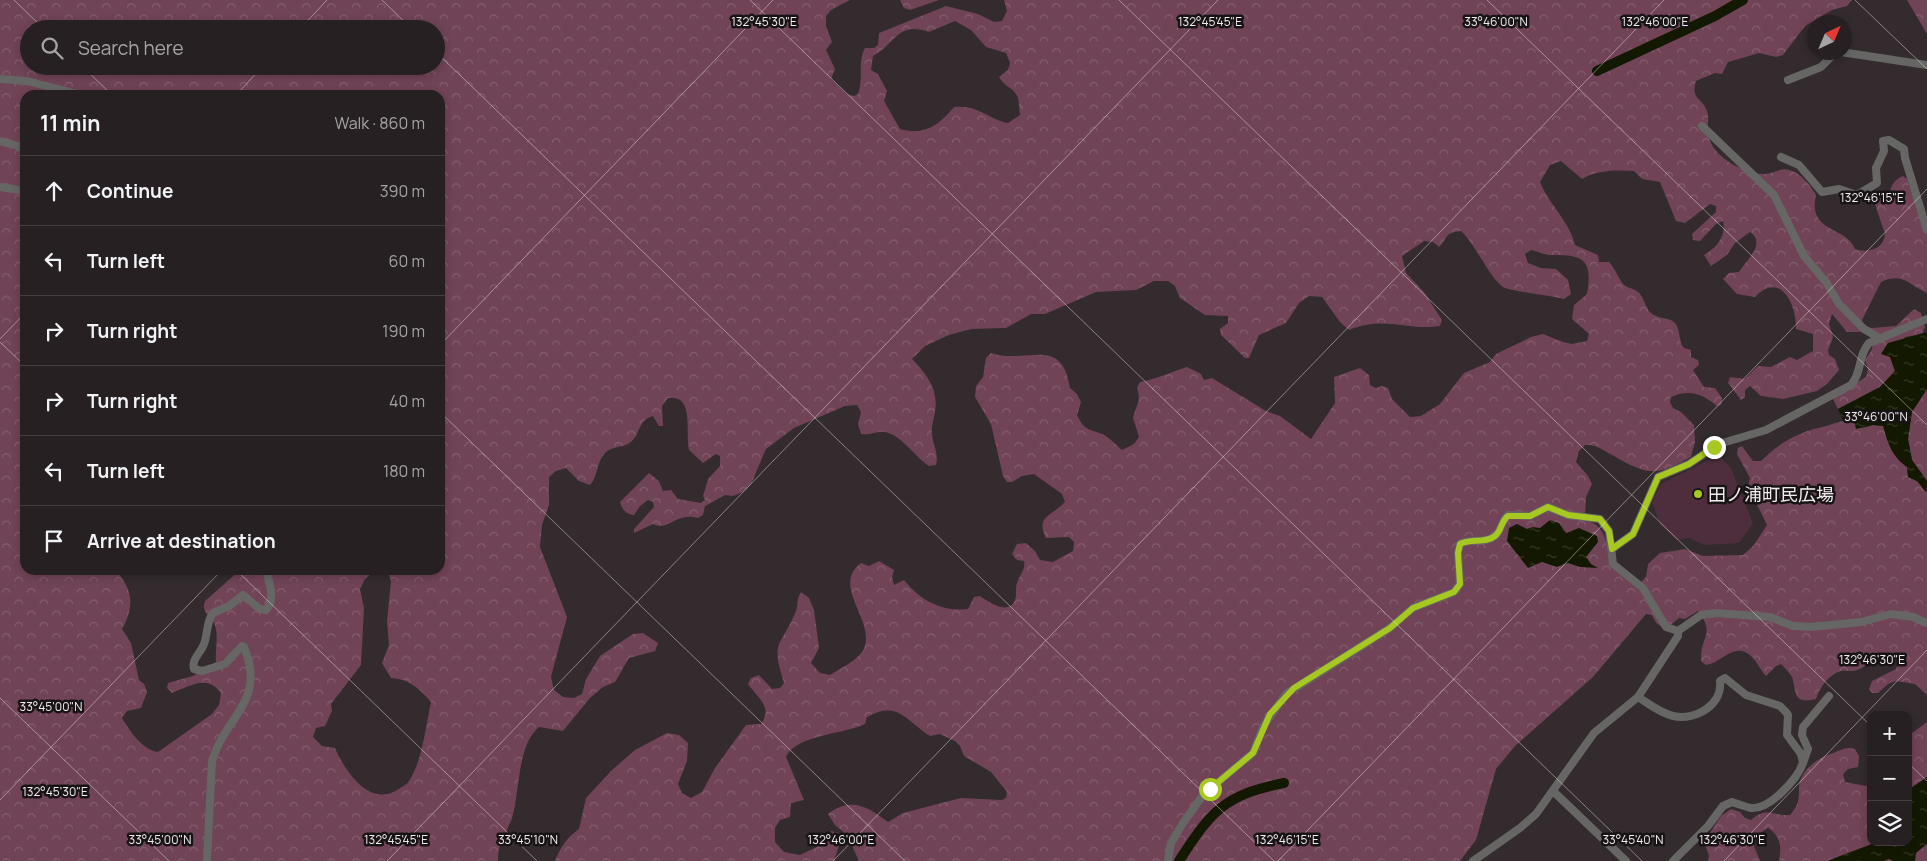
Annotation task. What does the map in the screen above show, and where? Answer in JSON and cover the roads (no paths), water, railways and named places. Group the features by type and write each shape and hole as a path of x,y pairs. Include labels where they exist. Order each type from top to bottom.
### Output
{"street":[{"path":"1852,54 1927,65"},
{"path":"1788,80 1820,67 1827,60"},
{"path":"0,79 27,81 62,90"},
{"path":"1702,126 1774,195 1804,256 1826,282 1839,304 1864,329 1881,338"},
{"path":"1781,157 1799,165 1822,192 1839,189 1857,195 1877,183 1876,168 1884,151 1883,141 1889,140 1904,148 1927,230"},
{"path":"0,141 20,147"},
{"path":"0,187 20,190"},
{"path":"1612,549 1633,534 1658,477 1689,464 1719,444 1766,430 1852,385 1857,378 1864,348 1869,343 1927,319"},
{"path":"1168,861 1171,843 1194,807 1210,789 1253,753 1264,724 1286,694 1390,628 1413,608 1454,592 1460,584 1458,553 1460,544 1465,541 1496,536 1504,519 1508,516 1530,516 1548,507 1568,515 1600,519 1609,531 1612,549 1611,556 1614,564 1643,588 1666,627 1678,631"},
{"path":"207,861 212,761 241,709 250,686 252,669 242,646 225,664 202,671 194,669 193,661 202,651 208,623 213,613 229,606 243,595 260,609 266,610 270,606 267,575"},
{"path":"1678,631 1701,616 1716,613 1770,617 1793,626 1811,627 1861,622 1891,614 1913,617 1927,623"},
{"path":"1473,861 1528,822 1553,791 1594,733 1638,697 1678,636 1678,631"},
{"path":"1638,697 1659,711 1673,716 1693,715 1710,706 1717,698 1720,694 1720,681 1725,678 1746,695 1780,706 1785,711 1788,715 1787,735 1801,754 1803,763"},
{"path":"1673,861 1708,826 1723,806 1732,802 1751,808 1770,801 1788,785 1803,763 1808,749 1802,734 1803,727 1829,696"},
{"path":"1553,791 1626,861"}],"water":[{"path":"1927,332 1927,389 1912,412 1908,439 1912,460 1927,481 1926,492 1917,481 1908,477 1907,467 1891,449 1883,426 1873,425 1856,429 1854,420 1843,420 1838,409 1880,387 1895,371 1890,357 1881,354 1888,343"},
{"path":"1550,520 1559,523 1566,533 1579,528 1597,536 1598,542 1586,557 1591,564 1598,568 1580,567 1568,563 1557,567 1542,562 1528,568 1507,541 1509,528 1517,524 1527,529 1533,527 1540,528"},
{"path":"1927,777 1927,844 1916,853 1915,861 1893,861 1889,859 1884,861 1827,861 1867,846 1912,846 1912,787"}],"waterway":[{"path":"1597,71 1715,16 1743,0"},
{"path":"1179,861 1200,830 1221,808 1246,793 1284,783"}],"place":[{"name":"田ノ浦町民広場","path":"1698,494"}]}
